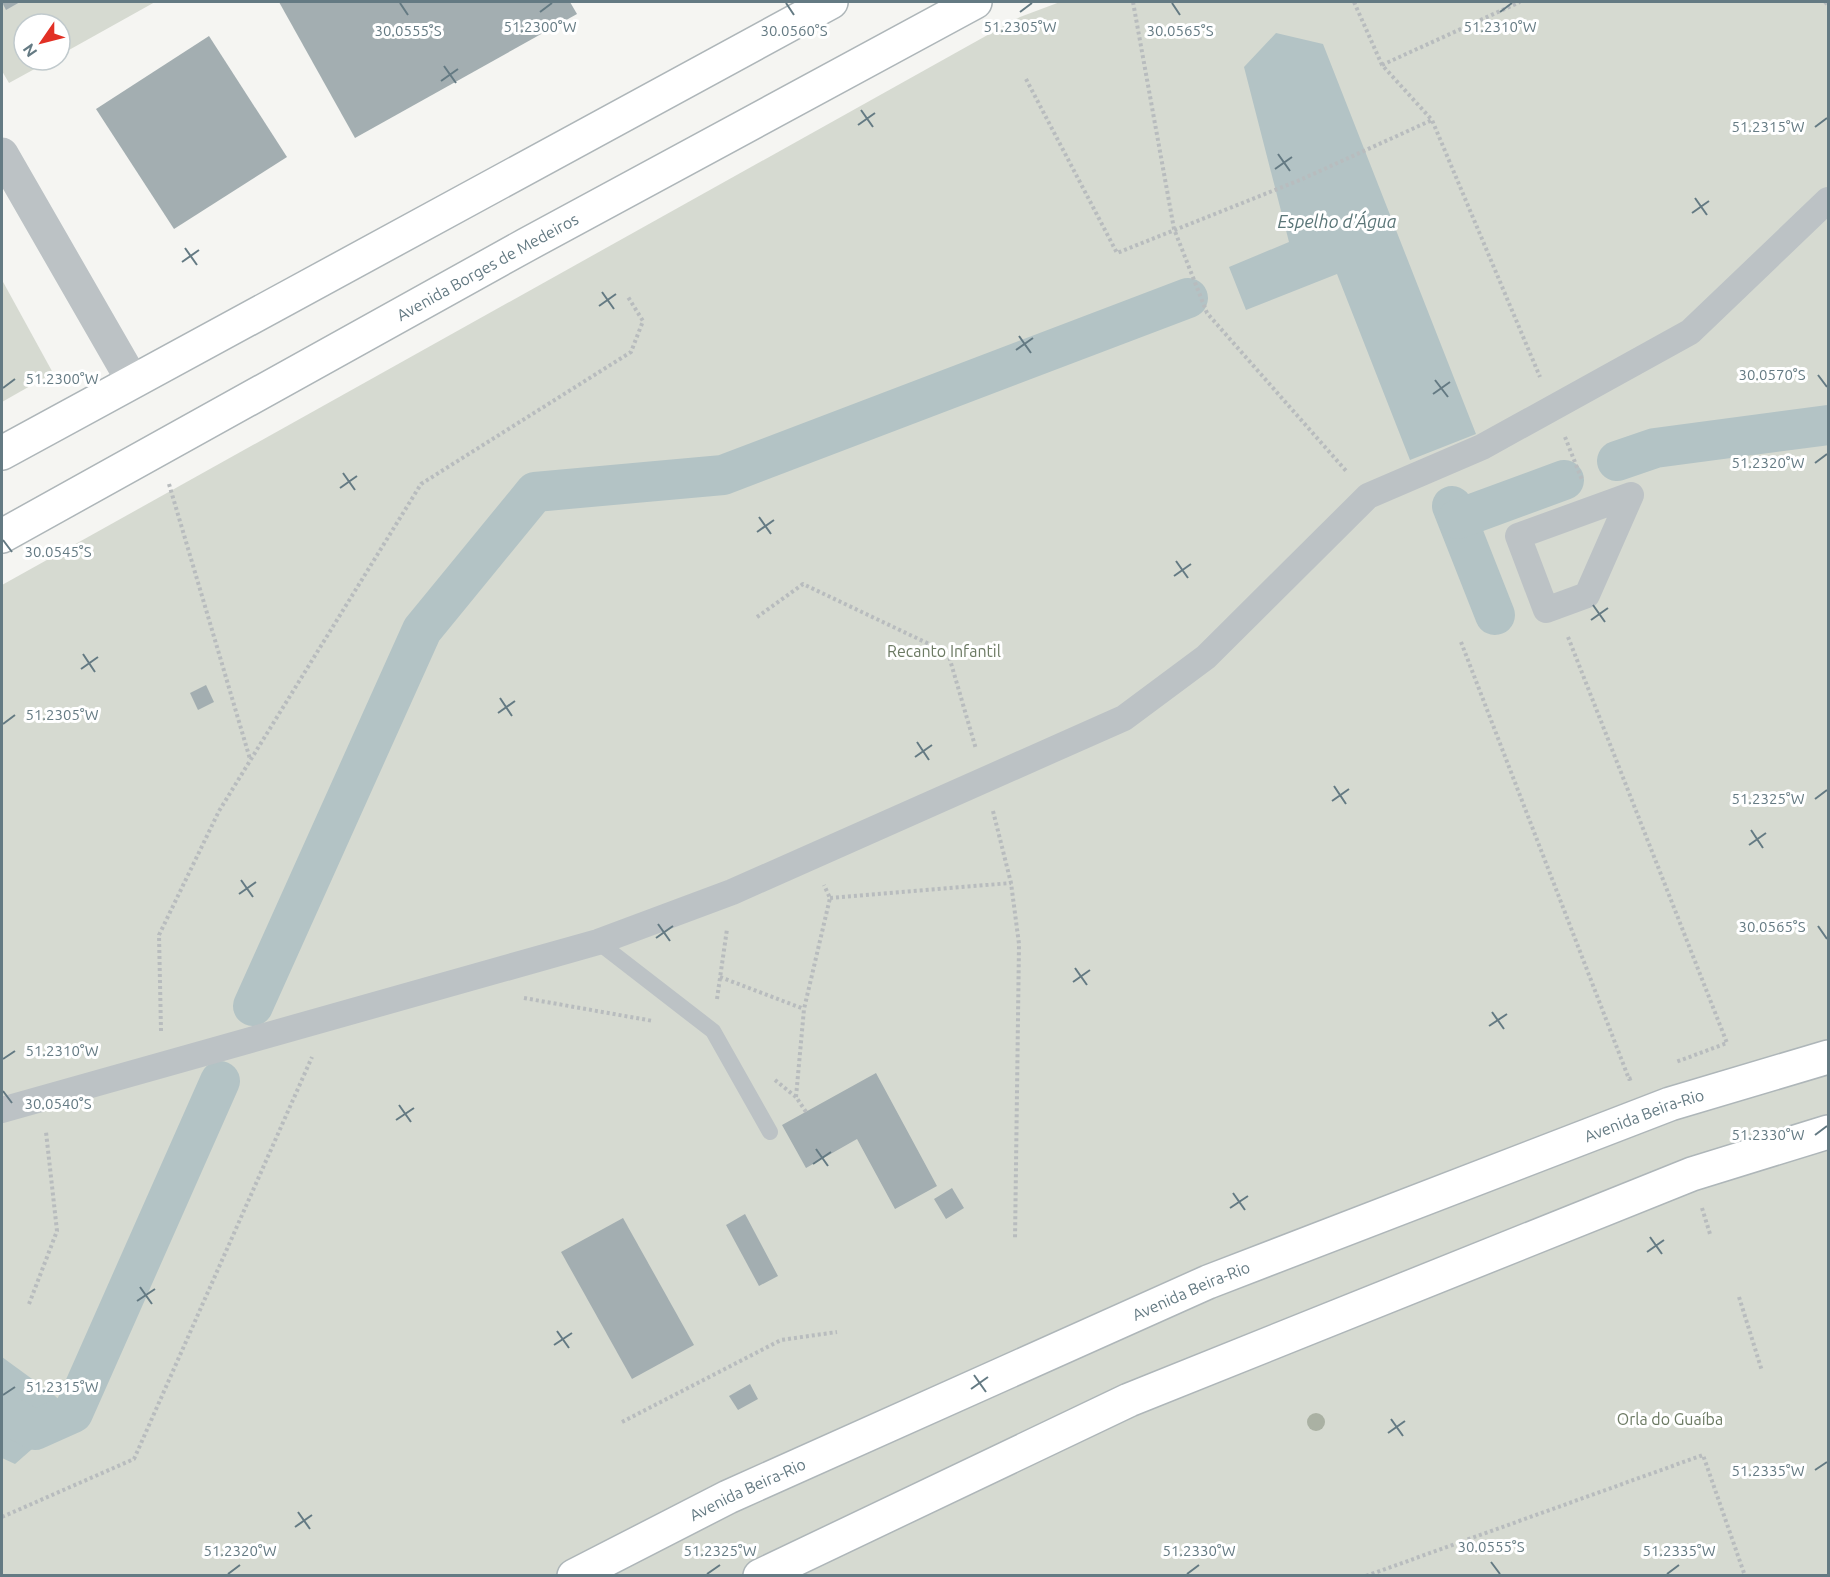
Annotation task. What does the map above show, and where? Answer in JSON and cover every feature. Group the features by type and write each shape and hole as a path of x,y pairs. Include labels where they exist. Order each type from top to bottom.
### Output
{"main road":[{"path":"2,453 132,380 831,2"},
{"name":"Avenida Borges de Medeiros","path":"2,536 526,245 975,2"},
{"name":"Avenida Beira-Rio","path":"574,1575 728,1497 1208,1282 1670,1104 1828,1057"},
{"path":"760,1575 1129,1400 1692,1174 1828,1132"}],"street":[{"path":"2,154 132,380"},
{"path":"2,1110 598,942 732,892 1124,718 1206,657 1368,496 1482,447 1552,406 1689,332 1828,200"},
{"path":"1630,495 1587,595 1546,610 1518,536 1588,510 1630,495"}],"lane":[{"path":"598,942 713,1032 770,1131"}],"path":[{"path":"1133,2 1174,229 1207,313 1368,496"},
{"path":"1354,2 1382,64 1432,120 1590,500 1588,510"},
{"path":"1382,64 1520,2"},
{"path":"1026,79 1117,253 1254,199 1432,120"},
{"path":"162,1065 159,935 219,811 421,484 631,352 643,321 628,297"},
{"path":"158,449 251,760"},
{"path":"757,617 803,584 948,653 1011,883 1019,944 1015,1240"},
{"path":"1556,606 1727,1043 1665,1065"},
{"path":"1461,642 1629,1079 1638,1076"},
{"path":"796,1097 804,1009 830,898 812,857"},
{"path":"830,898 1011,883"},
{"path":"713,1032 732,892"},
{"path":"720,977 804,1009"},
{"path":"514,997 659,1022"},
{"path":"2,1517 134,1459 329,1018"},
{"path":"771,1077 796,1097 806,1112"},
{"path":"29,1304 57,1231 42,1099"},
{"path":"1739,1297 1762,1371"},
{"path":"622,1422 781,1340 837,1332"},
{"path":"1366,1575 1703,1455 1745,1575"}],"green space":[{"path":"2,2 155,2 72,48 72,12 12,12 12,72 29,72 9,83 2,71"},
{"path":"1060,2 1828,2 1828,1575 2,1575 2,585 1020,17"},
{"path":"2,280 53,373 2,402"}],"water":[{"name":"Espelho d'Água","path":"1276,33 1323,44 1476,434 1410,460 1337,274 1246,310 1229,267 1289,242 1244,67"},
{"path":"2,1357 54,1395 73,1413 15,1464 2,1458"}],"building":[{"path":"2,2 20,2 6,10"},
{"path":"279,2 570,2 577,14 355,138"},
{"path":"209,36 287,157 174,229 96,109"},
{"path":"206,685 214,702 198,710 190,693"},
{"path":"876,1073 937,1186 895,1209 857,1139 806,1168 782,1125"},
{"path":"952,1188 964,1208 946,1219 934,1199"},
{"path":"745,1214 778,1276 759,1286 726,1225"},
{"path":"623,1218 694,1345 632,1379 561,1252"},
{"path":"750,1384 758,1399 738,1410 729,1396"}],"waterway":[{"path":"253,1006 422,630 535,492 723,475 1188,298"},
{"path":"1617,461 1655,448 1828,425"},
{"path":"1458,519 1564,480"},
{"path":"1452,506 1495,615"},
{"path":"2,1412 35,1430 73,1413 220,1081"}],"park label":[{"name":"Recanto Infantil","path":"944,651"},
{"name":"Orla do Guaíba","path":"1670,1419"}]}
